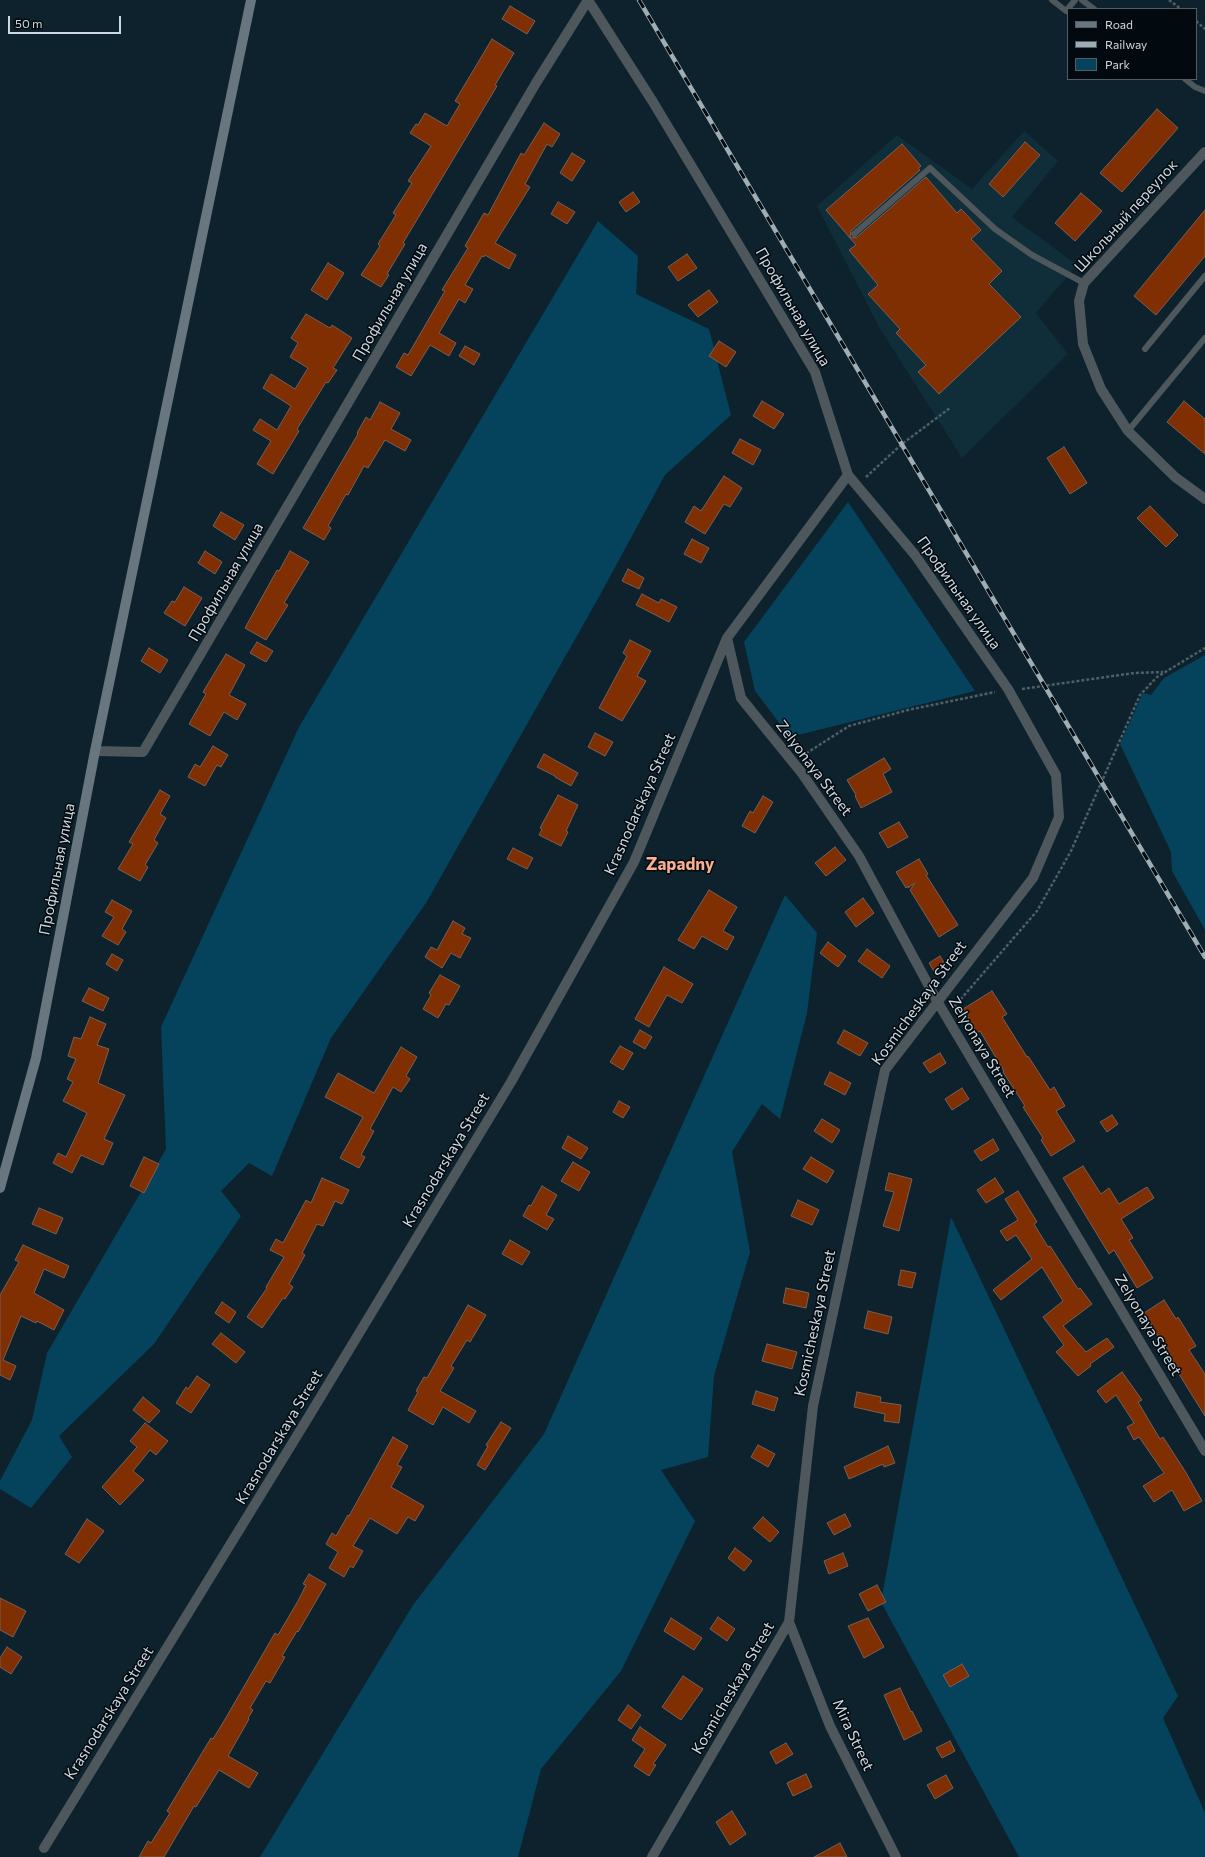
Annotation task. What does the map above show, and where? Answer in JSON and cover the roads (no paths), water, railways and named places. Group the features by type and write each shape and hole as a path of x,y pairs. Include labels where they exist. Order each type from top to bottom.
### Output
{"main road":[{"path":"95,751 251,0"},
{"name":"Профильная улица","path":"0,1188 36,1058 95,751"}],"street":[{"name":"Профильная улица","path":"95,751 143,752 536,83 588,0 653,102 815,372 848,475 916,554 1008,690 1056,775 1059,817"},
{"name":"Школьный переулок","path":"1205,152 1084,283 1079,301 1084,344 1101,390 1128,431 1175,477 1205,499"},
{"name":"Krasnodarskaya Street","path":"44,1848 306,1422 515,1075 634,862 727,638 848,475"},
{"name":"Zelyonaya Street","path":"727,638 741,698 793,762 859,856 946,1016 1205,1451"},
{"name":"Kosmicheskaya Street","path":"652,1857 789,1622 813,1406 885,1070 1033,878 1059,817"},
{"name":"Mira Street","path":"789,1622 830,1726 896,1857"}],"lane":[{"path":"1052,0 1066,11 1067,10"},
{"path":"1068,8 1075,0"},
{"path":"1082,0 1093,8"},
{"path":"1186,80 1195,87 1205,91"},
{"path":"854,234 930,168 995,229 1032,255 1084,283"},
{"path":"1145,349 1205,276"},
{"path":"1128,431 1205,338"}],"railway":[{"path":"639,0 1205,957"}],"district":[{"name":"Zapadny","path":"680,864"}]}
